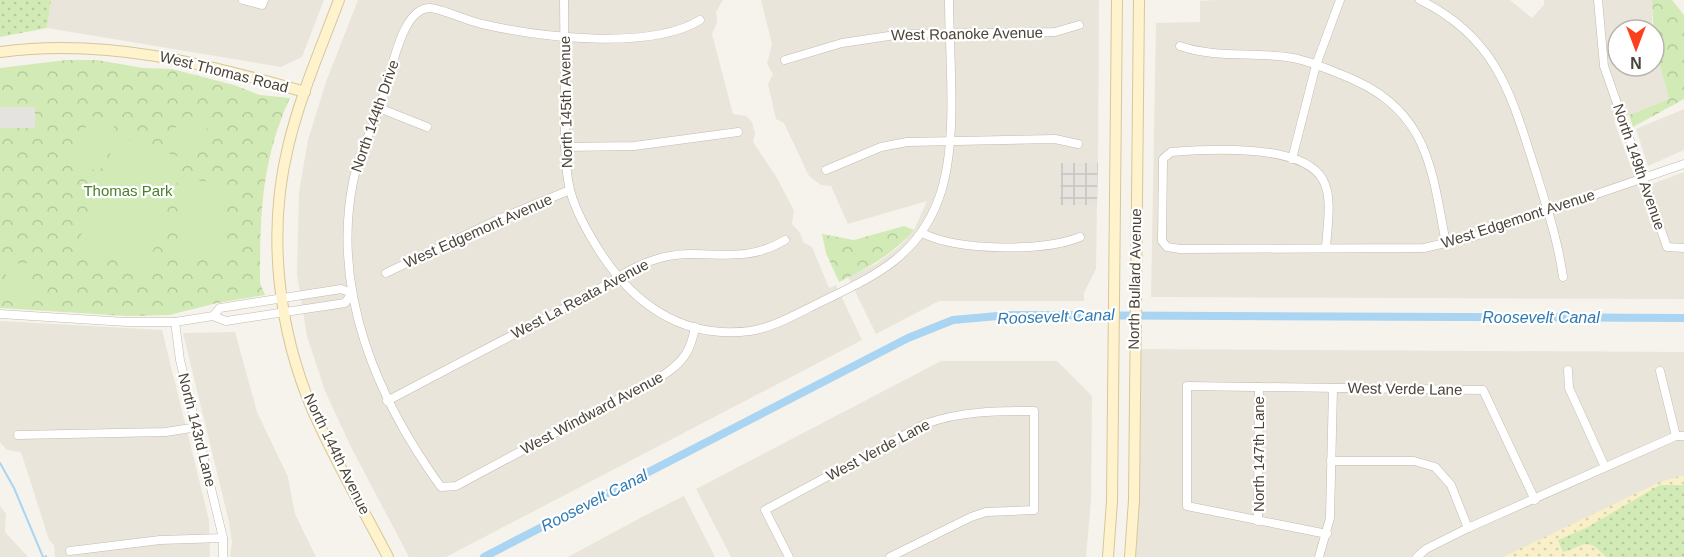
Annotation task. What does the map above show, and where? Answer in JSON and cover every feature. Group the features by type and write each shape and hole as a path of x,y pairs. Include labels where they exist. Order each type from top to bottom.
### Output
{"main road":[{"name":"North 144th Avenue","path":"339,0 287,149 279,200 282,299 290,339 313,411 388,557"},
{"name":"North Bullard Avenue","path":"1108,557 1112,501 1112,308 1117,0"},
{"name":"North Bullard Avenue","path":"1130,557 1134,500 1139,0"},
{"name":"West Thomas Road","path":"0,52 98,49 144,53 225,69 305,92"}],"street":[{"path":"243,0 263,2"},
{"name":"North 145th Avenue","path":"564,0 565,147 570,190 581,220 618,278 632,293 660,313 695,327"},
{"path":"695,327 723,333 752,330 776,324 886,269 922,233 944,182 950,139 949,0"},
{"path":"1326,248 1328,196 1324,180 1311,165 1292,159 1316,65 1340,0"},
{"path":"1420,0 1440,10 1467,31 1498,69 1510,92 1548,211 1560,255 1563,277"},
{"name":"North 149th Avenue","path":"1598,0 1604,66 1642,177 1667,247 1684,248"},
{"name":"North 144th Drive","path":"446,488 441,487 421,459 387,401 366,345 352,293 349,236 352,183 358,160 379,108 396,52 411,18 418,12 429,8 513,31 564,37"},
{"path":"564,37 667,34 687,28 700,20"},
{"name":"West Roanoke Avenue","path":"785,60 861,40 949,32 1055,32 1079,25"},
{"path":"1180,46 1202,53 1292,58 1316,65 1377,91 1396,106 1423,144 1432,170 1446,244"},
{"path":"379,108 427,127"},
{"path":"565,147 634,146 738,132"},
{"path":"826,170 881,147 950,139 1055,139 1078,144"},
{"name":"West Edgemont Avenue","path":"1292,159 1241,150 1178,151 1166,154 1161,164 1162,241 1167,247 1424,248 1446,244 1684,164"},
{"name":"West Edgemont Avenue","path":"386,273 499,219 570,190"},
{"path":"922,233 938,241 972,247 1062,245 1080,237"},
{"name":"West La Reata Avenue","path":"387,401 657,259 676,255 746,256 770,249 785,240"},
{"path":"0,314 126,322 175,322 213,316 226,321 345,303 352,293 341,289 220,308 213,316"},
{"name":"North 143rd Lane","path":"175,322 180,360 223,538 223,557"},
{"name":"West Windward Avenue","path":"446,488 456,486 665,374 682,362 689,351 695,327"},
{"path":"1568,370 1569,388 1605,467"},
{"path":"1417,557 1426,549 1468,528 1680,436 1660,371"},
{"name":"West Verde Lane","path":"1258,521 1188,506 1187,386 1483,390 1535,500"},
{"name":"North 147th Lane","path":"1258,521 1259,387"},
{"path":"1319,557 1330,518 1333,388"},
{"name":"West Verde Lane","path":"789,557 765,510 934,421 967,413 1034,411 1034,510 986,512 970,517 900,555"},
{"path":"18,435 166,432 197,427"},
{"path":"1331,461 1414,461 1435,467 1451,485 1468,528"},
{"path":"1258,521 1327,534"},
{"path":"70,551 160,540 223,538"},
{"path":"890,557 900,555"}],"shaded area":[{"path":"51,0 324,0 302,57 281,67 47,28"},
{"path":"358,0 723,0 716,12 717,23 712,34 733,114 746,116 752,122 755,133 753,142 777,178 794,211 792,224 800,233 803,242 812,247 829,288 836,285 862,340 446,557 409,557 351,447 325,391 307,336 297,275 299,192 308,140 326,82"},
{"path":"761,0 1099,0 1098,163 1061,163 1060,204 1097,205 1096,269 1084,293 1084,301 939,301 876,334 848,277 876,264 900,246 914,230 927,201 848,224 831,186 821,185 809,176 784,123 776,119 768,84 773,74 767,64 772,44"},
{"path":"1510,0 1532,18 1544,5 1544,0 1652,0 1652,18 1606,18 1606,78 1663,78 1669,99 1614,121 1639,189 1684,172 1684,299 1151,297 1156,23 1200,22 1200,1"},
{"path":"0,107 35,107 35,128 0,128"},
{"path":"1684,109 1684,150 1648,166 1636,129"},
{"path":"1061,163 1098,163 1097,205 1060,205"},
{"path":"0,321 162,330 209,520 210,557 55,557 54,545 49,540 21,452 7,450 0,442"},
{"path":"235,332 257,412 288,477 295,514 316,557 230,557 232,542 229,522 183,333"},
{"path":"1139,349 1684,352 1684,475 1660,482 1503,557 1134,557"},
{"path":"941,361 1057,361 1092,396 1091,501 1086,557 731,557 696,489"},
{"path":"684,496 715,557 568,557 642,517"},
{"path":"0,506 6,514 5,532 28,557 0,557"}],"green space":[{"path":"0,0 51,0 47,28 0,37"},
{"path":"1652,0 1672,0 1684,15 1684,99 1633,127 1629,115 1669,99 1663,78 1666,78 1666,18 1653,18"},
{"name":"Thomas Park","path":"66,60 97,60 143,68 172,69 234,85 260,95 290,98 273,144 264,189 260,283 265,295 217,303 169,315 127,316 0,308 0,68"},
{"path":"89,115 115,123 100,172 75,164"},
{"path":"187,115 206,122 209,147 183,155 173,149 171,140 179,118"},
{"path":"117,135 185,159 146,271 77,247"},
{"path":"180,180 226,182 223,259 177,257"},
{"path":"904,226 914,230 897,247 870,266 839,282 826,253 822,234 854,240"},
{"path":"30,263 30,297 6,298 6,264"},
{"path":"1684,475 1684,557 1503,557 1660,482"}],"sand":[{"path":"1684,475 1684,485 1660,485 1586,528 1558,540 1563,552 1589,544 1606,557 1503,557 1660,482"}],"waterway":[{"name":"Roosevelt Canal","path":"484,557 908,338 953,320 1009,315 1684,318"},
{"path":"0,463 14,488 43,557"}]}
